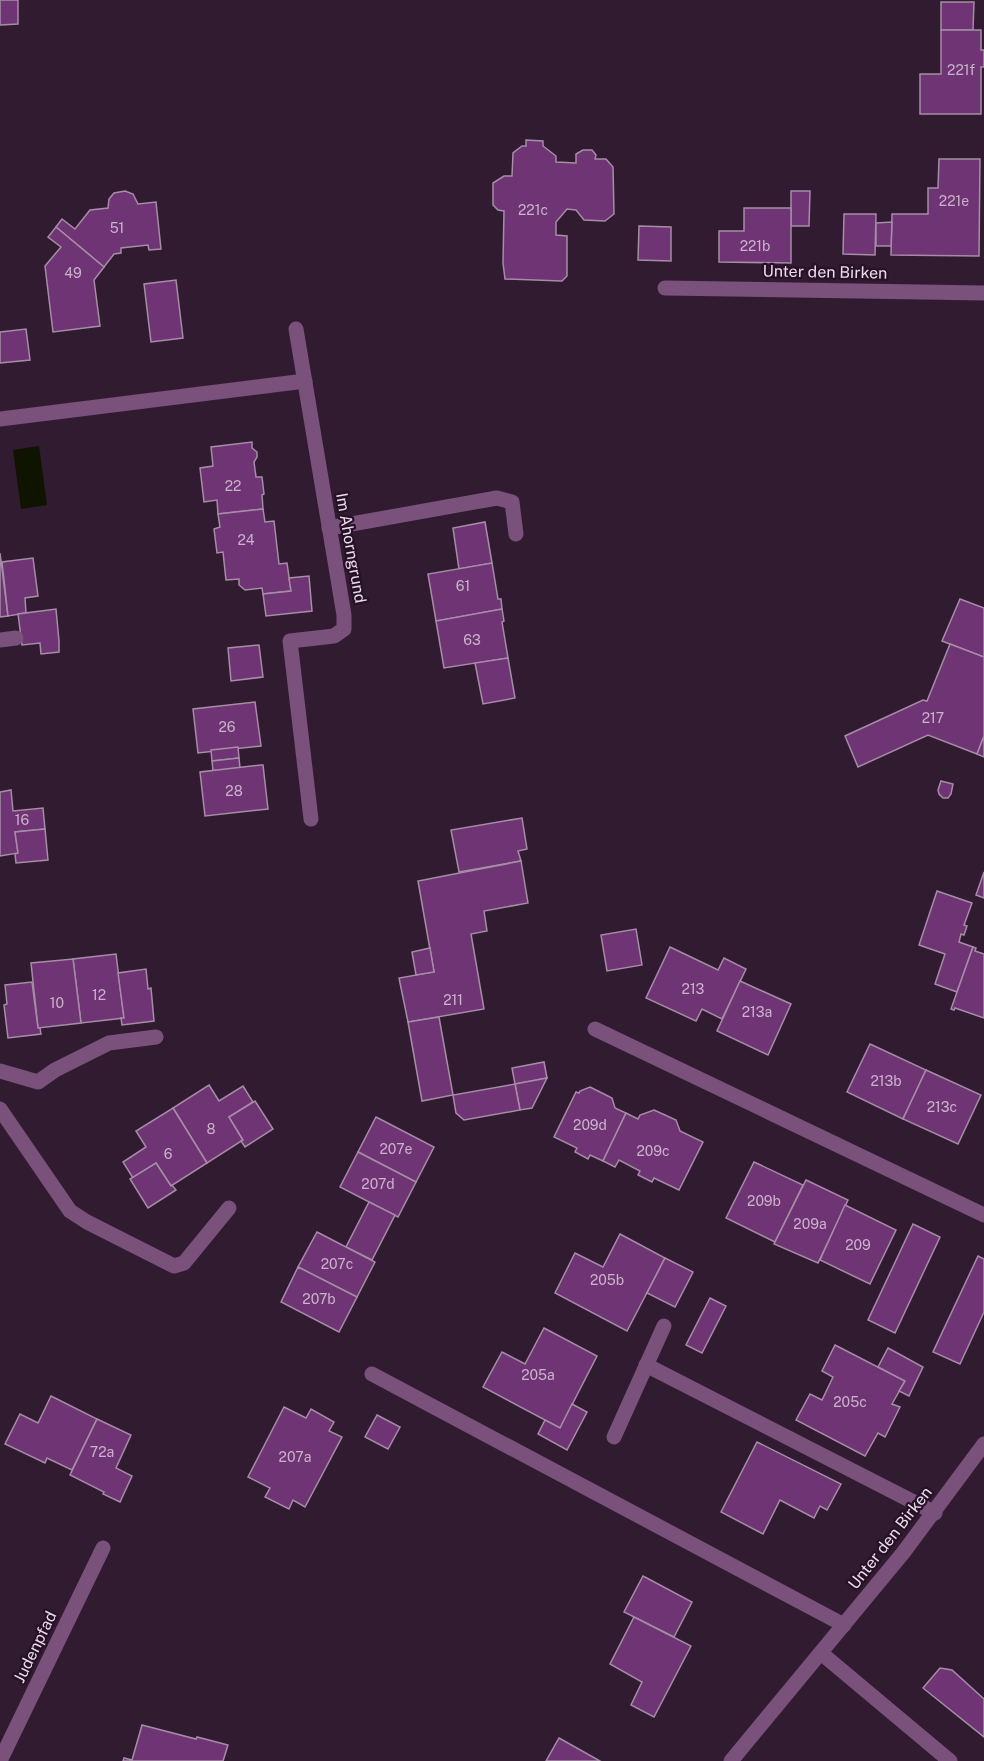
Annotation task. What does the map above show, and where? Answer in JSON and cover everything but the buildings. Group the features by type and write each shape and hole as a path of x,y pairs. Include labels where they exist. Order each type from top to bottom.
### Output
{"street":[{"name":"Unter den Birken","path":"665,288 984,292"},
{"name":"Im Ahorngrund","path":"296,329 344,615 344,629 334,636 290,640 311,819"},
{"path":"0,420 305,381"},
{"path":"329,528 497,498 512,502 516,534"},
{"path":"0,640 16,638"},
{"path":"595,1029 984,1215"},
{"path":"0,1071 38,1082 55,1070 109,1042 156,1037"},
{"path":"0,1109 70,1211 174,1266 184,1263 229,1208"},
{"path":"614,1437 664,1326"},
{"path":"646,1365 934,1513"},
{"path":"372,1374 844,1625"},
{"name":"Unter den Birken","path":"731,1761 934,1513 984,1444"},
{"name":"Judenpfad","path":"0,1761 103,1548"},
{"path":"821,1653 950,1761"}],"shaded area":[{"path":"39,446 47,505 21,509 13,450"}]}
